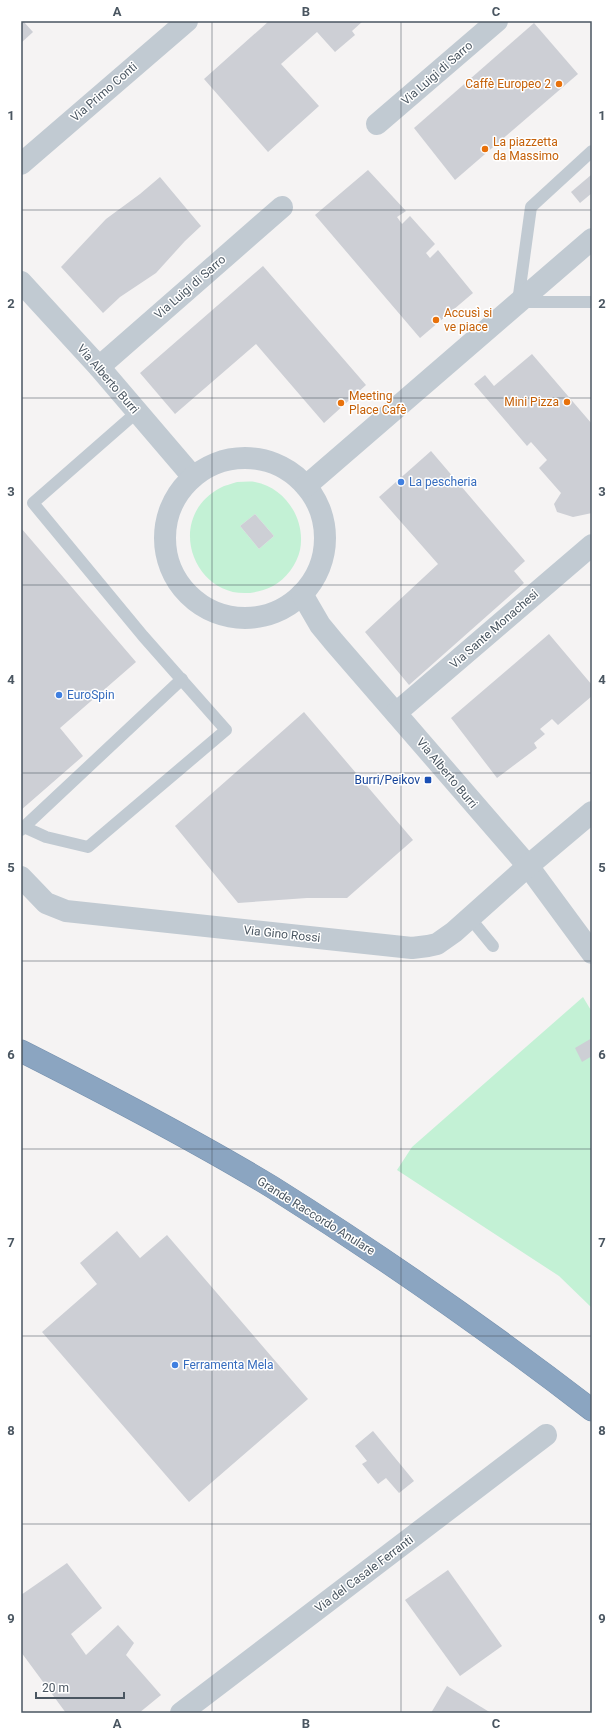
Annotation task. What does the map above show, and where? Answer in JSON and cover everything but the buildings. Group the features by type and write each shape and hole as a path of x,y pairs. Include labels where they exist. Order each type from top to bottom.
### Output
{"highway":[{"name":"Grande Raccordo Anulare","path":"21,1052 177,1133 270,1186 395,1267 592,1410"}],"street":[{"name":"Via Primo Conti","path":"21,164 187,21"},
{"name":"Via Luigi di Sarro","path":"377,124 497,21"},
{"name":"Via Luigi di Sarro","path":"98,368 282,207"},
{"path":"306,486 592,239"},
{"name":"Via Alberto Burri","path":"21,282 193,477"},
{"path":"251,458 276,463 297,476 306,486 320,508 324,528 325,547 317,573 311,584 302,594 281,610 255,618 228,617 204,607 192,598 175,577 166,551 166,524 173,504 184,487 193,477 203,469 226,459 251,458"},
{"name":"Via Sante Monachesi","path":"396,713 592,546"},
{"name":"Via Alberto Burri","path":"302,594 320,625 496,831 528,866 592,953"},
{"name":"Via Gino Rossi","path":"21,877 46,903 66,911 412,948 437,944 454,932 528,866 592,812"},
{"name":"Via del Casale Ferranti","path":"181,1713 546,1435"}],"lane":[{"path":"592,151 531,207 518,302 592,302"},
{"path":"137,412 34,503 144,636 182,679 226,730 88,847 46,837 22,828 182,679"},
{"path":"470,918 493,946"}],"green space":[{"path":"237,482 255,482 266,485 276,491 291,507 297,517 300,528 301,539 299,555 290,571 273,586 248,593 227,590 209,579 197,563 190,543 192,523 201,504 220,488","holes":["255,514 274,536 259,549 240,526"]},
{"path":"583,997 592,1012 592,1308 559,1276 397,1170 412,1147"}],"place":[{"name":"Caffè Europeo 2","path":"559,84"},
{"name":"La piazzetta da Massimo","path":"485,149"},
{"name":"Accusì si ve piace","path":"436,320"},
{"name":"Mini Pizza","path":"567,402"},
{"name":"Meeting Place Cafè","path":"341,403"},
{"name":"La pescheria","path":"401,482"},
{"name":"EuroSpin","path":"59,695"},
{"name":"Burri/Peikov","path":"428,780"},
{"name":"Ferramenta Mela","path":"175,1365"}]}
